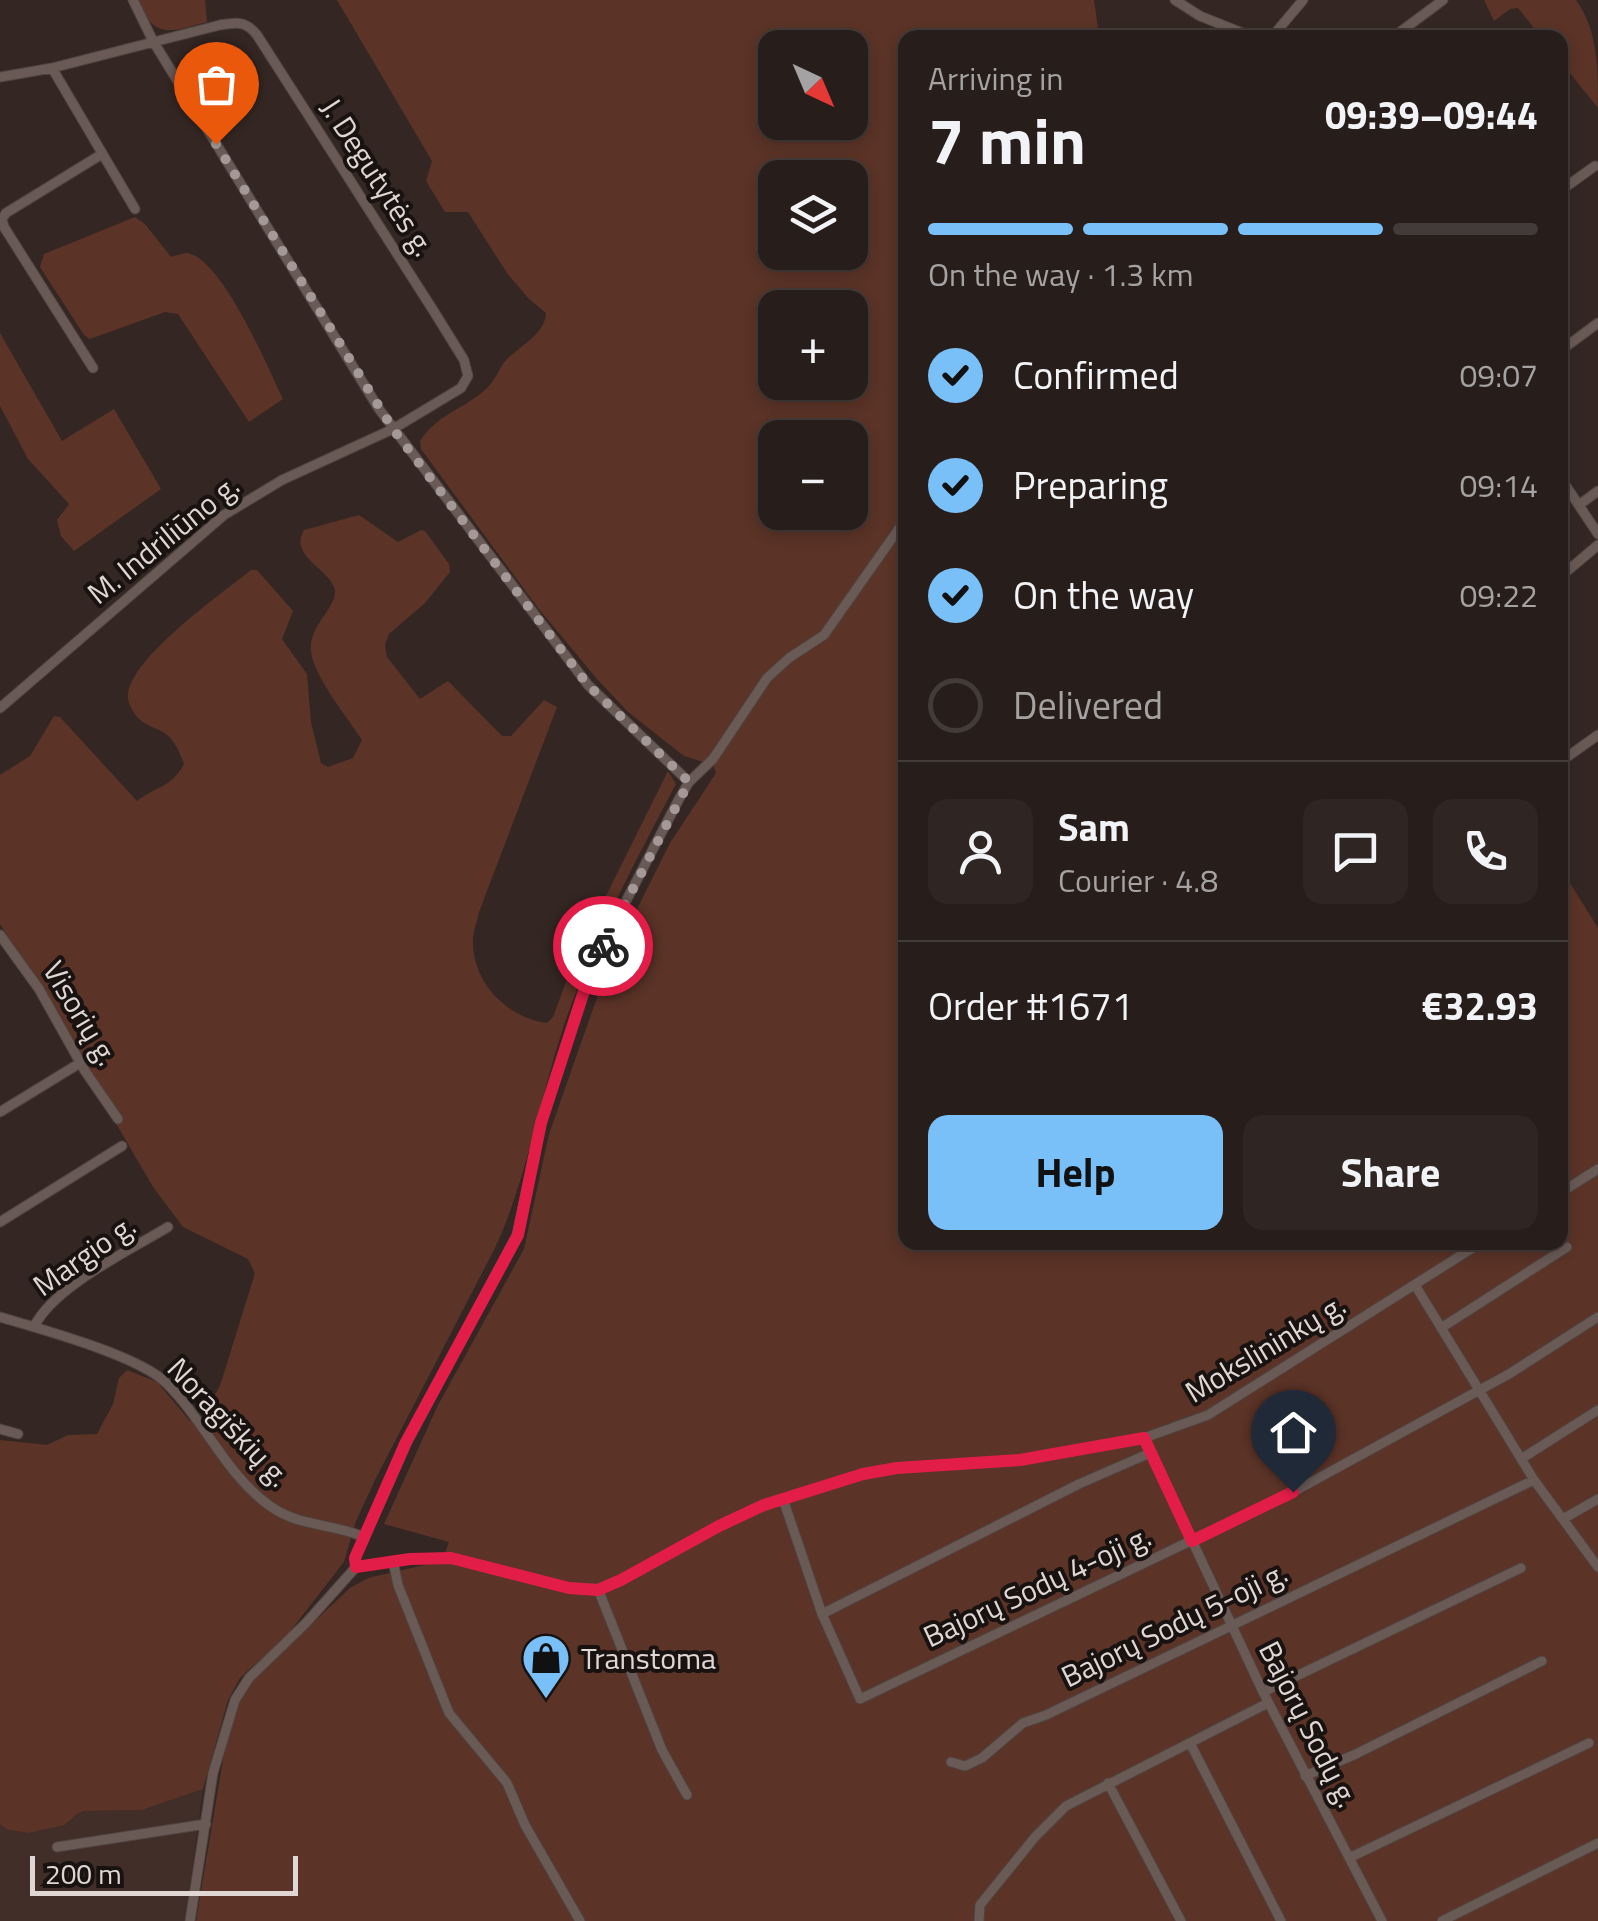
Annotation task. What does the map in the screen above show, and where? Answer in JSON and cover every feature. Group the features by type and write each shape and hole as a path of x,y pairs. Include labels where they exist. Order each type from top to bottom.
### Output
{"street":[{"path":"133,0 152,41 393,429 588,685 689,782"},
{"path":"1175,0 1200,16 1235,30"},
{"path":"1278,30 1303,0"},
{"path":"1403,30 1443,0"},
{"name":"J. Degutytės g.","path":"152,41 237,22 246,24 258,35 467,368"},
{"path":"0,77 52,68 152,41"},
{"path":"52,68 135,209"},
{"path":"93,368 2,219 102,154"},
{"path":"1568,185 1595,166"},
{"path":"1568,346 1598,322"},
{"name":"M. Indriliūno g.","path":"0,708 224,516 282,480 393,429 461,388 468,376 467,368"},
{"path":"1568,489 1598,534"},
{"path":"1579,505 1598,490"},
{"path":"356,1567 355,1558 406,1442 518,1235 541,1123 585,988 610,930 689,782 713,759 767,678 824,634 898,530"},
{"path":"1568,570 1598,545"},
{"path":"1568,756 1595,737 1598,754"},
{"name":"Visorių g.","path":"0,935 39,988 80,1063 118,1119"},
{"path":"0,1112 80,1063"},
{"path":"0,1222 122,1146"},
{"path":"1568,1188 1598,1169"},
{"name":"Margio g.","path":"34,1327 43,1313 82,1279 168,1227"},
{"name":"Mokslininkų g.","path":"598,1590 719,1526 784,1499 879,1470 1020,1460 1144,1438 1208,1414 1470,1250"},
{"path":"1441,1328 1562,1250"},
{"path":"1415,1286 1534,1480 1598,1567"},
{"name":"Noragiškių g.","path":"0,1317 146,1368 165,1382 233,1471 269,1505 293,1520 327,1524 364,1537"},
{"name":"Bajorų Sodų 4-oji g.","path":"784,1499 822,1614 860,1699 1293,1492 1479,1391 1598,1317"},
{"path":"1521,1458 1598,1410"},
{"path":"0,1429 18,1434"},
{"name":"Bajorų Sodų g.","path":"1144,1438 1262,1692 1382,1921"},
{"path":"822,1614 1079,1484 1150,1453"},
{"name":"Bajorų Sodų 5-oji g.","path":"951,1762 965,1766 982,1758 1023,1722 1046,1715 1534,1480"},
{"path":"1564,1519 1598,1499"},
{"path":"190,1921 217,1756 235,1700 249,1678 356,1567 393,1561 468,1560 569,1588 598,1590 662,1750 687,1795"},
{"path":"393,1561 398,1585 449,1713 507,1783 525,1825 580,1921"},
{"path":"1262,1692 1521,1568"},
{"path":"1305,1776 1542,1660"},
{"path":"978,1917 1034,1837 1066,1806 1268,1702"},
{"path":"1349,1858 1590,1742"},
{"path":"1190,1743 1281,1921"},
{"path":"1108,1783 1182,1921"},
{"path":"58,1847 206,1824"},
{"path":"1442,1921 1598,1843"}],"shaded area":[{"path":"136,0 205,0 207,22 165,30 150,22"},
{"path":"337,0 1094,0 1098,30 898,30 898,1250 1568,1250 1568,880 1598,928 1598,1921 196,1921 226,1742 238,1702 251,1681 350,1588 368,1578 442,1561 449,1542 384,1524 438,1405 524,1249 549,1134 607,969 670,843 716,773 713,765 684,756 628,712 597,679 538,608 421,449 420,441 435,424 488,387 506,360 537,333 546,313 507,273 468,212 445,212 426,181 432,161"},
{"path":"1484,0 1576,0 1593,37 1598,108 1568,71 1568,30 1535,30 1518,8 1494,21"},
{"path":"135,217 171,257 187,253 201,259 215,274 242,316 283,399 249,422 178,314 165,312 90,339 84,335 40,267 44,254"},
{"path":"0,333 62,441 114,409 161,489 74,551 61,536 57,520 69,504 28,459 0,406"},
{"path":"359,515 398,542 425,531 449,564 450,572 425,603 389,634 385,645 387,657 420,699 448,681 502,736 511,736 544,700 557,707 473,936 479,973 507,1006 533,1020 547,1023 553,1017 574,960 668,771 676,784 574,996 516,1195 495,1248 376,1478 356,1521 344,1562 288,1634 240,1678 228,1700 203,1789 142,1810 85,1811 65,1825 29,1833 9,1830 0,1825 0,1440 47,1445 68,1435 97,1434 113,1404 119,1378 127,1370 157,1382 190,1421 201,1418 220,1386 255,1273 248,1259 183,1227 153,1187 0,924 0,775 30,756 54,716 60,717 137,801 168,783 184,764 181,755 167,735 135,715 129,703 129,688 139,670 175,631 251,570 257,570 293,611 282,639 307,674 311,722 321,763 328,767 353,758 362,740 324,684 311,651 314,632 333,601 334,587 305,554 301,539 304,530"},
{"path":"203,1789 185,1921 0,1921 0,1825 29,1833 65,1825 86,1811 142,1810"}],"way so far":[{"path":"216,144 393,429 588,685 689,782 603,946"}],"place":[{"name":"Transtoma","path":"546,1700"}],"route":[{"path":"603,946 585,988 541,1123 518,1235 406,1442 355,1558 356,1567 451,1558 569,1588 598,1590 764,1505 863,1474 1020,1460 1144,1438 1192,1541 1293,1492"}]}
